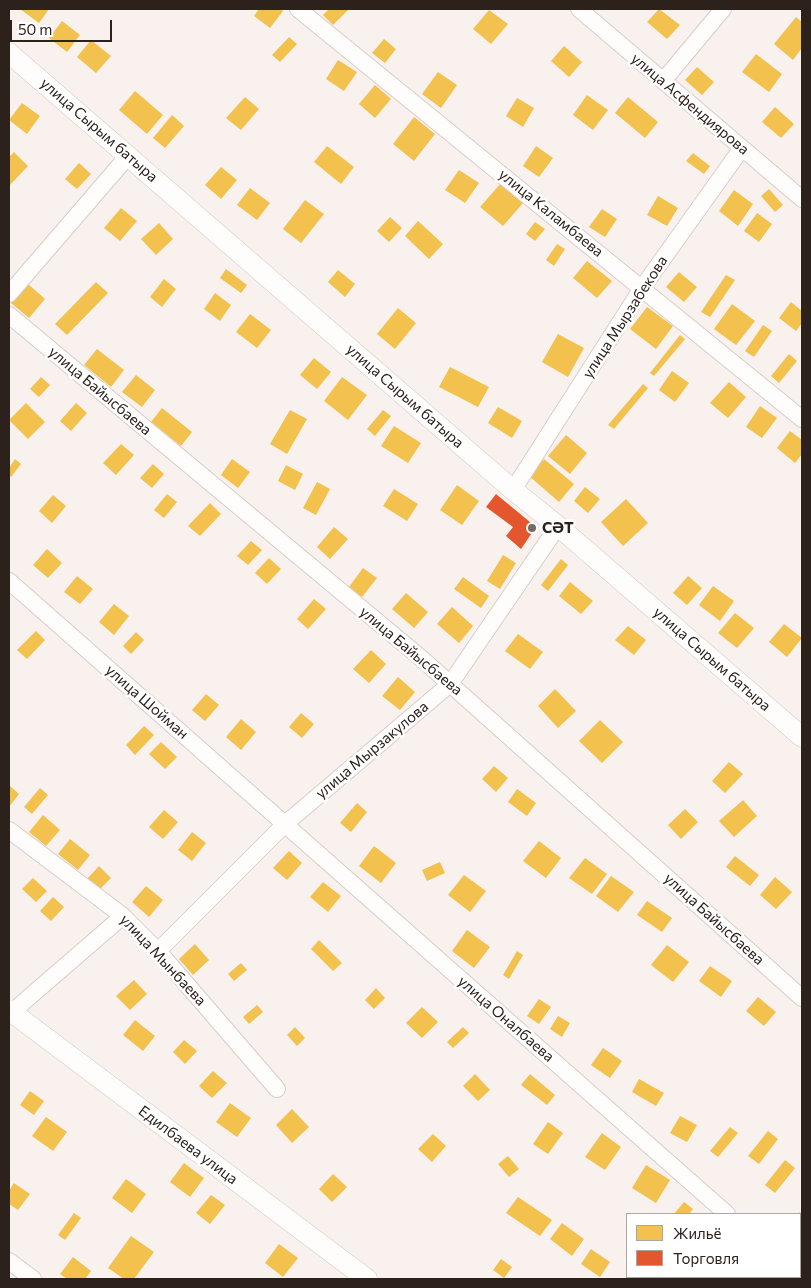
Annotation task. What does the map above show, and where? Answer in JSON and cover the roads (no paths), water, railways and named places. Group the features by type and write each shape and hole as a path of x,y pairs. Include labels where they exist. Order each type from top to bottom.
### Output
{"street":[{"name":"улица Каламбаева","path":"298,9 802,419"},
{"name":"улица Асфендиярова","path":"579,9 802,198"},
{"path":"663,81 724,9"},
{"name":"улица Сырым батыра","path":"9,53 513,490 558,526 802,737"},
{"name":"улица Мырзабекова","path":"513,490 642,288 742,148"},
{"path":"9,294 128,156"},
{"name":"улица Байысбаева","path":"9,315 450,684 801,995"},
{"name":"улица Мырзакулова","path":"158,951 285,824 450,684 558,526"},
{"name":"улица Шойман","path":"9,581 285,824"},
{"name":"улица Оналбаева","path":"285,824 726,1213"},
{"name":"улица Мынбаева","path":"9,830 122,916 158,951 277,1089"},
{"path":"10,1011 122,916"},
{"name":"Едилбаева улица","path":"10,1011 359,1276"},
{"path":"9,1261 33,1279"}],"place":[{"name":"СƏТ","path":"532,528"}]}
